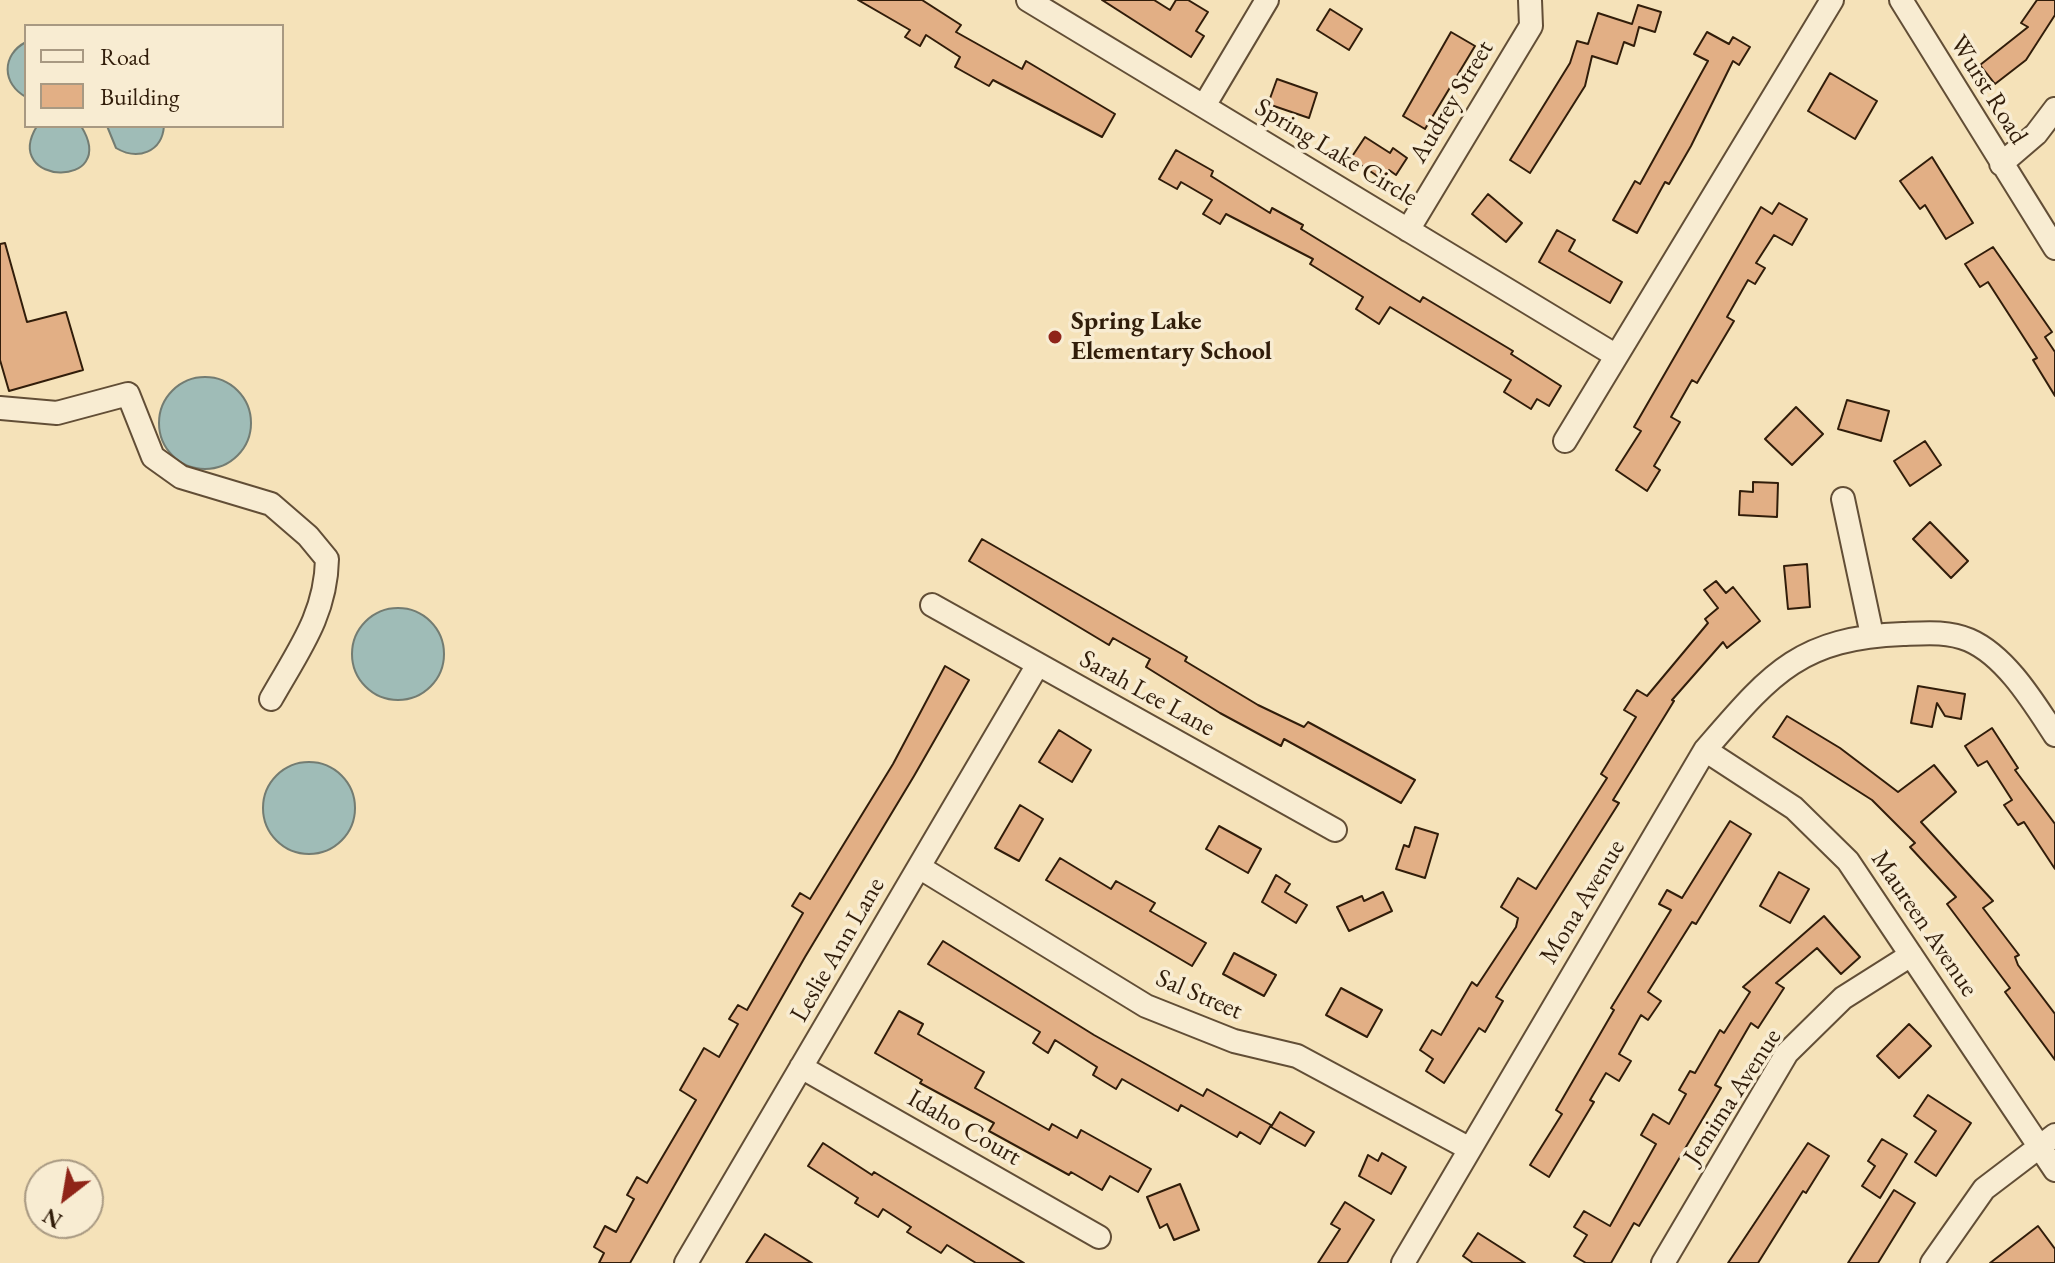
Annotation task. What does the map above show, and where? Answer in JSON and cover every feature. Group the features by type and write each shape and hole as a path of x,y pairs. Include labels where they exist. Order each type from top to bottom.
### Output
{"street":[{"name":"Spring Lake Circle","path":"1028,0 1615,355"},
{"path":"1204,106 1267,0"},
{"name":"Audrey Street","path":"1408,230 1531,26 1530,0"},
{"path":"1565,441 1832,0"},
{"name":"Wurst Road","path":"1901,0 2055,248"},
{"path":"2001,164 2036,134 2055,109"},
{"path":"0,408 57,413 128,394 153,457 181,477 271,504 308,536 327,559 326,590 315,619 271,699"},
{"path":"1843,499 1872,635"},
{"name":"Sarah Lee Lane","path":"932,605 1335,830"},
{"name":"Mona Avenue","path":"1403,1263 1705,750 1762,684 1819,646 1872,635 1941,632 1972,641 2019,681 2055,735"},
{"name":"Leslie Ann Lane","path":"686,1263 1037,666"},
{"name":"Maureen Avenue","path":"1705,750 1794,808 1848,861 1911,955 2047,1140 2055,1170"},
{"name":"Sal Street","path":"919,867 1146,1006 1234,1041 1297,1056 1470,1149"},
{"name":"Jemima Avenue","path":"1663,1263 1787,1053 1843,998 1911,955"},
{"name":"Idaho Court","path":"801,1067 1099,1237"},
{"path":"1932,1263 1984,1189 2047,1140"}],"water":[{"path":"24,44 24,96 12,85 8,70 12,54"},
{"path":"36,128 82,128 89,147 86,161 75,170 60,172 45,169 34,160 30,146"},
{"path":"108,128 164,128 159,142 148,152 132,154 116,148"},
{"path":"205,377 223,380 238,390 248,405 251,423 248,441 238,456 223,466 205,469 187,466 172,456 162,441 159,423 162,405 172,390 187,380"},
{"path":"398,608 416,611 431,621 441,636 444,654 441,672 431,687 416,697 398,700 380,697 365,687 355,672 352,654 355,636 365,621 380,611"},
{"path":"309,762 327,765 342,775 352,790 355,808 352,826 342,841 327,851 309,854 291,851 276,841 266,826 263,808 266,790 276,775 291,765"}],"building":[{"path":"858,0 922,0 961,25 956,32 1022,69 1026,61 1115,114 1102,137 993,80 989,86 955,67 960,57 926,35 920,46 905,37 910,30"},
{"path":"1102,0 1154,0 1170,10 1176,0 1188,0 1208,12 1196,31 1204,36 1191,57"},
{"path":"2037,0 2055,0 2055,15 2026,60 1995,84 1980,65 2028,27 2021,23"},
{"path":"1638,5 1661,12 1655,32 1639,27 1634,46 1624,42 1617,64 1592,56 1585,86 1530,173 1510,160 1570,63 1577,41 1588,44 1598,13 1632,24"},
{"path":"1330,9 1362,29 1349,50 1317,30"},
{"path":"1451,32 1475,46 1425,129 1403,116"},
{"path":"1707,32 1729,44 1733,37 1750,47 1739,65 1733,61 1691,146 1669,184 1665,182 1637,233 1613,220 1635,181 1640,184 1708,61 1694,54"},
{"path":"1830,73 1877,101 1855,139 1808,111"},
{"path":"1277,79 1317,93 1309,118 1268,104"},
{"path":"1365,137 1390,153 1393,148 1407,158 1396,175 1389,170 1383,180 1351,158"},
{"path":"1176,150 1213,171 1211,176 1270,213 1272,208 1303,225 1301,229 1420,302 1423,297 1513,351 1511,354 1561,386 1549,406 1537,399 1531,409 1504,392 1511,380 1390,307 1379,324 1356,309 1363,297 1310,264 1313,259 1226,214 1220,224 1203,214 1212,200 1181,182 1177,189 1159,179"},
{"path":"1932,157 1973,223 1946,239 1925,205 1920,209 1900,181"},
{"path":"1488,194 1522,223 1506,242 1472,214"},
{"path":"1779,203 1807,219 1792,245 1774,235 1756,263 1765,268 1755,284 1748,280 1727,317 1734,321 1697,383 1692,380 1671,417 1680,422 1654,466 1660,470 1647,491 1616,470 1641,431 1634,427 1761,207 1772,214"},
{"path":"1557,230 1575,240 1569,251 1622,282 1610,303 1539,262"},
{"path":"5,243 27,322 66,312 83,370 9,391 0,360 0,244"},
{"path":"1993,247 2052,332 2045,337 2055,352 2055,396 2033,360 2037,358 1988,282 1980,287 1965,264"},
{"path":"1847,400 1889,411 1881,441 1838,429"},
{"path":"1796,407 1823,434 1792,465 1765,439"},
{"path":"1925,441 1941,465 1910,486 1894,461"},
{"path":"1753,482 1778,483 1777,517 1739,515 1740,491 1753,492"},
{"path":"1930,522 1968,561 1951,578 1913,539"},
{"path":"982,539 1187,657 1185,661 1258,705 1304,727 1308,722 1415,780 1401,803 1284,739 1281,746 1220,713 1146,667 1150,659 1113,638 1109,645 969,561"},
{"path":"1807,564 1810,607 1788,609 1784,566"},
{"path":"1716,581 1726,593 1733,587 1760,621 1727,648 1723,642 1672,700 1613,800 1619,803 1496,997 1503,1001 1485,1032 1479,1028 1444,1083 1426,1071 1433,1059 1420,1050 1432,1030 1441,1035 1472,982 1477,986 1516,927 1518,918 1501,907 1518,878 1536,889 1607,778 1601,774 1636,717 1624,710 1637,690 1647,696 1708,623 1705,619 1718,608 1704,590"},
{"path":"945,666 969,680 914,776 805,957 630,1263 599,1263 604,1253 594,1247 605,1226 616,1232 634,1199 627,1195 637,1177 647,1183 696,1100 680,1090 704,1048 719,1057 738,1024 729,1019 738,1005 747,1010 803,913 792,906 800,893 810,899 893,764"},
{"path":"1918,686 1965,694 1961,719 1945,716 1937,703 1932,727 1911,723"},
{"path":"1787,716 1840,748 1898,792 1934,765 1956,792 1921,822 1993,901 1983,908 2019,955 2015,957 2018,965 2055,1014 2055,1060 2005,992 2010,988 1947,904 1956,897 1910,847 1915,843 1872,800 1773,737"},
{"path":"1992,728 2018,768 2015,770 2055,824 2055,869 2024,822 2018,825 2004,805 2012,800 1987,761 1978,766 1965,746"},
{"path":"1059,730 1091,750 1072,782 1039,762"},
{"path":"1020,805 1043,819 1019,861 995,848"},
{"path":"1730,821 1751,834 1696,924 1692,922 1648,992 1661,1001 1648,1020 1641,1015 1619,1054 1631,1061 1619,1081 1606,1073 1590,1100 1594,1102 1549,1177 1530,1165 1562,1114 1556,1110 1614,1010 1611,1008 1671,910 1659,904 1667,890 1682,898"},
{"path":"1219,826 1261,849 1248,873 1206,849"},
{"path":"1415,827 1438,834 1425,878 1396,869 1404,845 1409,847"},
{"path":"1060,858 1111,889 1116,881 1155,903 1150,911 1206,943 1192,966 1046,880"},
{"path":"1779,872 1809,889 1790,923 1760,906"},
{"path":"1276,875 1290,884 1285,892 1307,905 1296,923 1262,902"},
{"path":"1383,892 1392,911 1349,931 1337,907 1362,896 1364,901"},
{"path":"1824,916 1860,957 1841,974 1817,948 1776,983 1784,988 1758,1028 1751,1023 1715,1085 1721,1088 1639,1226 1634,1223 1611,1263 1586,1263 1574,1256 1587,1235 1574,1227 1584,1211 1610,1226 1656,1144 1641,1135 1653,1114 1669,1124 1686,1094 1679,1090 1690,1071 1695,1073 1720,1030 1724,1033 1750,992 1743,987"},
{"path":"943,941 1094,1035 1203,1096 1207,1089 1271,1125 1260,1144 1240,1132 1237,1137 1181,1105 1178,1111 1122,1079 1116,1089 1093,1075 1097,1067 1055,1040 1048,1053 1033,1043 1040,1032 928,964"},
{"path":"1234,953 1276,975 1264,996 1223,974"},
{"path":"1341,988 1382,1010 1367,1037 1326,1015"},
{"path":"899,1011 923,1024 918,1034 984,1072 975,1088 1049,1130 1052,1124 1077,1138 1081,1130 1151,1169 1138,1192 1110,1176 1102,1190 1071,1172 1069,1175 989,1131 994,1123 920,1083 922,1080 875,1053"},
{"path":"1909,1024 1931,1046 1899,1078 1877,1056"},
{"path":"1928,1095 1971,1123 1936,1176 1915,1162 1936,1131 1914,1116"},
{"path":"1280,1112 1314,1132 1305,1146 1271,1127"},
{"path":"1882,1139 1907,1154 1880,1198 1862,1186 1875,1166 1868,1161"},
{"path":"823,1143 1024,1263 976,1263 947,1245 941,1253 907,1232 911,1227 883,1209 878,1217 855,1203 858,1198 808,1166"},
{"path":"1808,1143 1829,1156 1806,1193 1803,1191 1758,1263 1728,1263"},
{"path":"1382,1153 1406,1167 1391,1194 1359,1176 1368,1155 1378,1161"},
{"path":"1180,1184 1199,1230 1174,1240 1167,1224 1160,1228 1147,1197"},
{"path":"1894,1190 1915,1203 1878,1263 1848,1263"},
{"path":"1345,1202 1374,1220 1347,1263 1318,1263 1340,1229 1331,1224"},
{"path":"2038,1226 2055,1249 2055,1263 1990,1263"},
{"path":"1478,1233 1525,1263 1473,1263 1463,1256"},
{"path":"765,1234 812,1263 746,1263"}],"place":[{"name":"Spring Lake Elementary School","path":"1055,337"}]}
